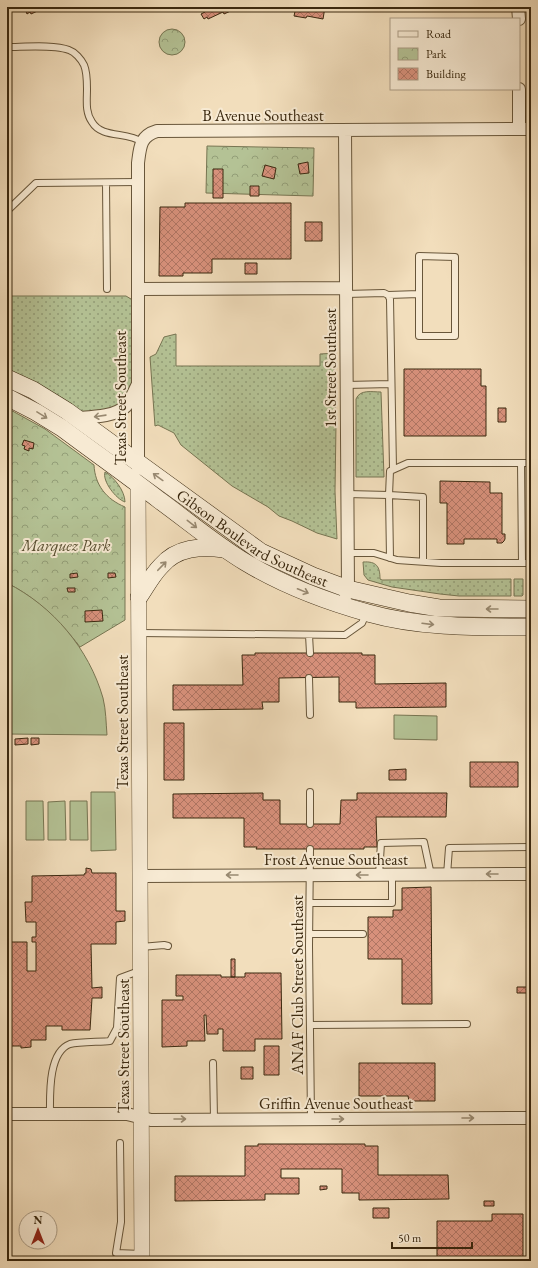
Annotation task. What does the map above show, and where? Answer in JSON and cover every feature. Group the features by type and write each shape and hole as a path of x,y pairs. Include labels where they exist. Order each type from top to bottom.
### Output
{"main road":[{"name":"Gibson Boulevard Southeast","path":"7,378 33,390 77,418 261,552 313,576 348,589 409,603 439,608 531,610"},
{"name":"Gibson Boulevard Southeast","path":"7,397 62,428 224,549 296,588 343,606 397,619 431,624 460,626 531,627"},
{"path":"139,597 161,566 175,554 191,548 212,547 224,549"}],"street":[{"path":"518,7 519,18"},
{"path":"519,90 525,129"},
{"name":"B Avenue Southeast","path":"142,142 151,133 157,131 525,129"},
{"name":"1st Street Southeast","path":"343,606 348,589 345,130"},
{"path":"138,182 138,163 142,142"},
{"name":"Texas Street Southeast","path":"138,182 142,1257"},
{"path":"138,289 346,291"},
{"path":"77,418 98,417 115,412 125,406 138,385"},
{"name":"Frost Avenue Southeast","path":"141,876 531,874"},
{"name":"Griffin Avenue Southeast","path":"7,1114 127,1114 151,1120 531,1118"}],"lane":[{"path":"7,47 59,47 69,50 78,56 84,65 86,75 87,112 92,122 99,130 108,133 127,135 142,142"},
{"path":"7,211 36,183 138,182"},
{"path":"106,183 107,289"},
{"path":"419,256 456,257 455,336 419,336 419,294 419,256"},
{"path":"346,291 384,293 388,295 419,294"},
{"path":"388,295 390,299 393,469"},
{"path":"346,385 391,384"},
{"path":"521,462 522,562"},
{"path":"390,558 390,471 408,463 531,463"},
{"path":"347,494 423,497 423,562"},
{"path":"348,553 374,553 397,560 423,562 531,562"},
{"path":"139,633 345,635 362,623 367,612"},
{"path":"309,635 310,653"},
{"path":"309,678 310,715"},
{"path":"310,792 310,824"},
{"path":"379,875 381,843 424,842 431,875"},
{"path":"447,875 450,848 531,847"},
{"name":"ANAF Club Street Southeast","path":"310,849 309,934 311,1119"},
{"path":"310,903 392,903 392,875"},
{"path":"309,934 363,934"},
{"path":"141,946 168,946"},
{"path":"50,1114 50,1091 53,1069 60,1050 71,1044 110,1041 117,1028 120,978 141,970"},
{"path":"310,1025 467,1024"},
{"path":"213,1063 214,1119"},
{"path":"116,1261 121,1222 120,1143"},
{"path":"116,1253 142,1257"}],"green space":[{"path":"172,29 181,33 185,42 181,51 172,55 163,51 159,42 163,33"},
{"path":"207,146 314,148 313,196 206,193"},
{"path":"7,296 126,296 131,299 133,303 133,375 132,383 125,398 112,408 96,413 87,413 79,411 7,372"},
{"path":"176,334 176,366 320,366 320,354 336,353 334,369 337,539 317,533 279,516 268,507 232,486 181,445 174,433 158,425 155,426 150,357 156,354 164,337"},
{"path":"363,392 381,392 384,477 356,477 356,399"},
{"name":"Marquez Park","path":"7,408 45,429 94,465 99,485 112,500 125,507 125,620 80,647 56,619 38,603 7,583"},
{"path":"105,472 112,477 118,485 123,493 125,502 110,489 106,480"},
{"path":"363,562 375,564 379,571 380,579 382,580 511,579 511,596 459,596 392,587 368,580 364,575"},
{"path":"514,579 523,579 522,596 514,596"},
{"path":"7,583 24,593 54,617 79,646 97,680 103,698 107,735 7,734"},
{"path":"394,715 437,716 437,740 394,739"},
{"path":"91,792 115,792 116,850 91,851"},
{"path":"26,801 43,801 44,840 26,840"},
{"path":"65,801 66,840 48,840 48,802"},
{"path":"70,801 87,801 88,840 70,840"}],"building":[{"path":"28,7 46,7 31,14 30,12 27,14 25,9"},
{"path":"203,7 234,7 235,9 224,14 223,12 208,19 207,17 204,19 201,14 205,12"},
{"path":"296,7 325,7 323,19 307,16 306,18 294,16"},
{"path":"308,162 309,173 300,174 298,164"},
{"path":"265,165 276,168 274,179 262,176"},
{"path":"213,169 223,169 223,198 213,198"},
{"path":"250,186 259,186 259,196 250,196"},
{"path":"185,203 291,203 291,259 212,259 212,273 183,273 183,276 159,276 160,207 185,207"},
{"path":"305,222 322,222 322,241 305,241"},
{"path":"245,263 257,263 257,274 245,274"},
{"path":"404,369 481,369 481,386 486,386 486,436 404,436"},
{"path":"498,408 506,408 506,422 498,422"},
{"path":"24,440 34,443 33,449 29,448 29,451 24,449 25,446 22,445"},
{"path":"440,481 490,482 490,493 502,493 502,534 505,534 504,541 502,543 497,543 497,539 464,539 464,544 447,544 447,503 440,503"},
{"path":"77,573 78,577 70,578 70,574"},
{"path":"108,573 115,573 116,577 108,578"},
{"path":"67,588 75,588 75,592 68,592"},
{"path":"102,610 103,621 85,622 85,611"},
{"path":"255,653 362,653 362,655 375,655 375,684 446,683 446,707 356,708 356,702 339,702 339,677 279,678 279,702 262,702 263,709 173,710 173,685 243,685 242,655 255,655"},
{"path":"164,723 184,723 184,780 164,780"},
{"path":"28,738 28,744 15,745 15,739"},
{"path":"31,738 39,738 39,744 31,745"},
{"path":"470,762 518,762 518,787 470,787"},
{"path":"406,769 406,780 389,780 389,770"},
{"path":"263,793 263,800 280,800 280,824 340,824 341,800 357,800 357,793 447,793 446,817 376,817 377,847 364,847 364,849 256,849 257,847 244,847 244,818 173,818 173,794"},
{"path":"86,868 91,869 92,873 116,873 116,911 125,911 125,921 116,922 116,944 91,944 92,988 102,987 102,998 92,998 90,1030 62,1030 62,1026 46,1026 46,1040 31,1040 31,1047 21,1048 21,1046 7,1046 7,942 27,942 27,971 36,971 36,942 32,942 32,937 36,937 36,922 26,922 25,902 32,902 32,876 84,875 86,873"},
{"path":"431,887 432,1004 402,1004 402,959 368,959 368,917 393,917 393,910 402,910 402,888"},
{"path":"231,959 235,959 235,977 231,977"},
{"path":"245,973 281,973 282,1039 255,1039 255,1051 223,1051 223,1029 218,1029 218,1034 207,1034 206,1015 204,1015 205,1041 187,1041 187,1046 162,1047 162,1000 183,1000 183,996 176,996 176,975 221,975 221,977 245,977"},
{"path":"517,987 529,987 529,993 517,993"},
{"path":"264,1046 279,1046 279,1075 264,1075"},
{"path":"359,1063 435,1063 435,1101 409,1101 408,1096 359,1096"},
{"path":"241,1067 253,1067 253,1079 241,1079"},
{"path":"258,1144 365,1144 365,1146 378,1146 378,1175 448,1175 449,1199 359,1200 359,1193 342,1193 342,1169 281,1169 281,1178 299,1178 299,1194 265,1194 265,1200 175,1201 175,1176 245,1176 245,1146 258,1146"},
{"path":"320,1186 327,1186 327,1189 320,1190"},
{"path":"484,1201 494,1201 494,1206 484,1206"},
{"path":"373,1208 389,1208 389,1218 373,1218"},
{"path":"492,1214 523,1214 523,1261 437,1261 437,1221 492,1221"}]}
